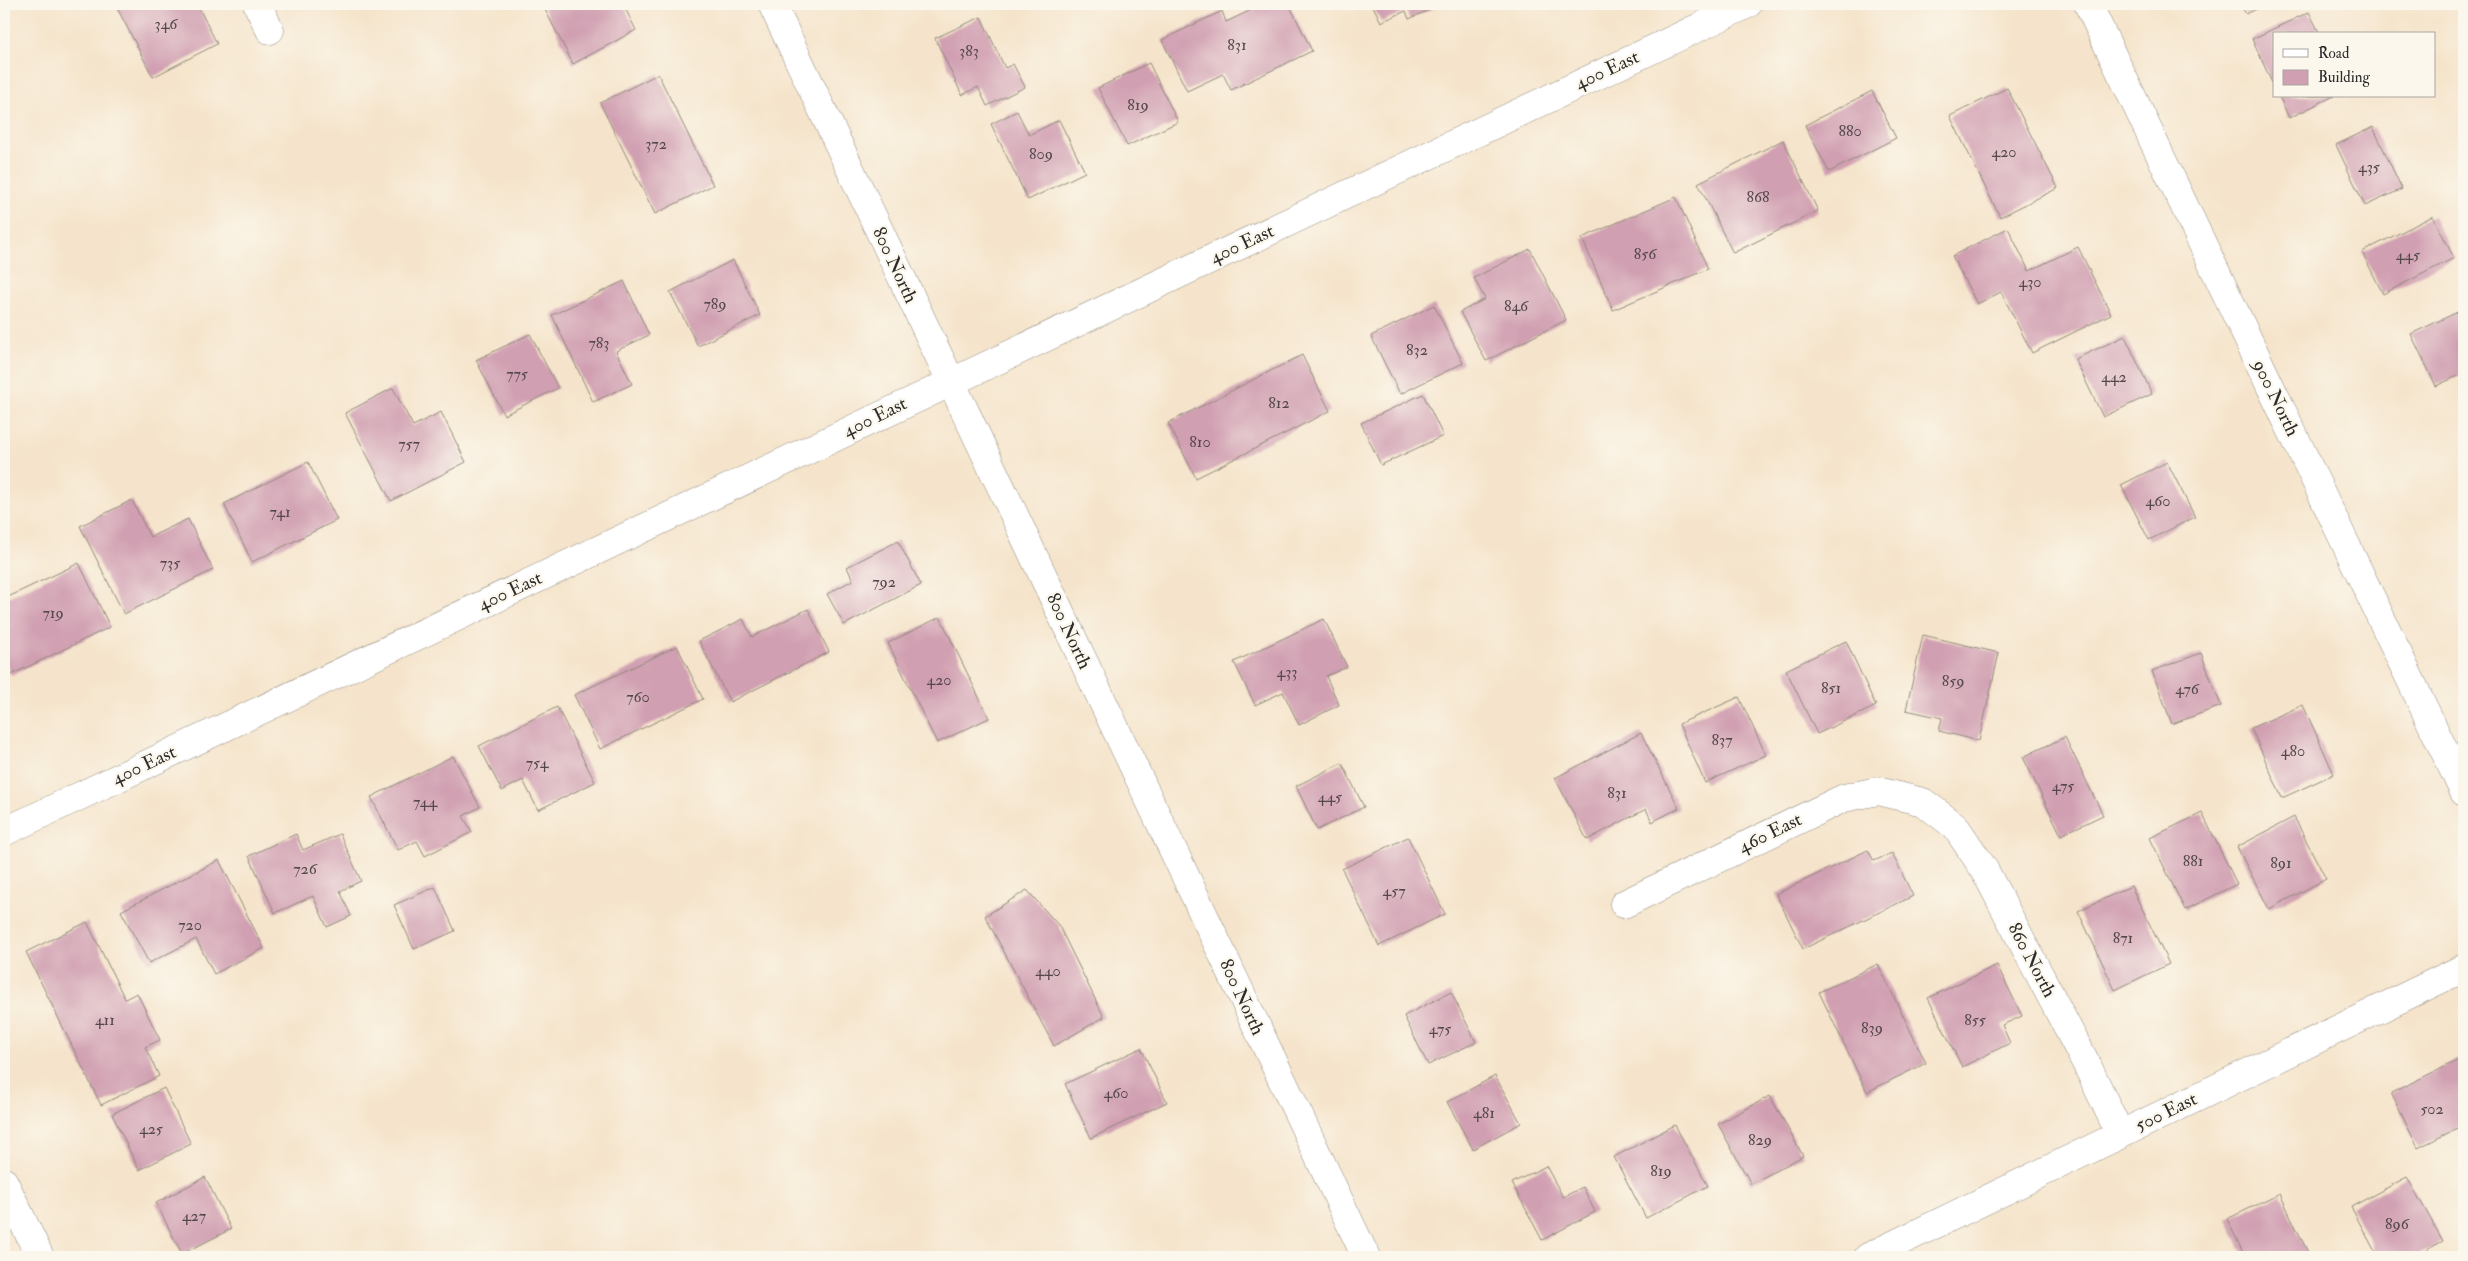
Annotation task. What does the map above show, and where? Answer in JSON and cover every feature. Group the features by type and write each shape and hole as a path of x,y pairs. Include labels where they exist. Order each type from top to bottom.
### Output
{"street":[{"path":"257,4 270,30"},
{"name":"800 North","path":"772,4 1366,1257"},
{"name":"400 East","path":"4,832 950,381 1748,4"},
{"name":"900 North","path":"2088,4 2464,792"},
{"name":"460 East","path":"1624,904 1844,798 1878,791 1923,802"},
{"name":"860 North","path":"1923,802 1955,826 1984,869 2087,1065 2120,1134"},
{"name":"500 East","path":"1868,1257 2464,968"},
{"path":"4,1182 40,1257"}],"building":[{"path":"115,4 197,4 217,44 153,77"},
{"path":"542,4 623,4 636,30 573,64"},
{"path":"1264,4 1289,4 1312,51 1231,90 1223,74 1187,91 1162,40 1222,11 1226,22"},
{"path":"1372,4 1437,4 1438,6 1409,19 1406,11 1381,22"},
{"path":"2240,4 2267,4 2246,14"},
{"path":"2309,12 2319,32 2273,32 2273,85 2252,39"},
{"path":"981,17 1005,68 1013,64 1025,87 987,106 978,87 962,95 935,38"},
{"path":"1149,63 1178,122 1127,146 1098,88"},
{"path":"658,74 713,185 655,214 600,103"},
{"path":"2007,88 2058,188 2000,217 1950,116"},
{"path":"1872,91 1896,138 1829,172 1805,125"},
{"path":"2280,98 2330,98 2289,118"},
{"path":"1017,111 1029,135 1059,120 1085,172 1028,200 991,124"},
{"path":"2373,127 2402,189 2365,206 2336,145"},
{"path":"1783,140 1818,211 1733,253 1698,183"},
{"path":"1676,197 1708,269 1613,310 1582,238"},
{"path":"2433,216 2454,258 2383,294 2362,252"},
{"path":"2008,228 2029,271 2078,247 2111,314 2032,353 2001,292 1977,304 1952,256"},
{"path":"1530,249 1566,320 1486,361 1460,312 1485,299 1474,278"},
{"path":"733,260 760,315 698,346 670,292"},
{"path":"624,281 649,335 616,351 632,384 593,402 552,315"},
{"path":"1434,305 1463,363 1400,394 1371,336"},
{"path":"2464,309 2464,373 2436,386 2411,334"},
{"path":"530,334 558,388 504,415 476,360"},
{"path":"2125,336 2152,394 2103,417 2075,359"},
{"path":"1302,355 1330,411 1196,478 1168,423"},
{"path":"393,388 413,426 441,412 466,462 391,501 345,413"},
{"path":"1423,394 1443,436 1381,465 1361,423"},
{"path":"308,462 337,520 252,562 224,504"},
{"path":"2167,462 2195,517 2149,540 2121,485"},
{"path":"132,500 150,537 188,519 213,570 124,614 80,526"},
{"path":"898,541 921,585 844,625 827,594 853,580 847,567"},
{"path":"79,563 110,627 11,675 4,659 4,599"},
{"path":"808,609 829,652 730,702 699,641 743,619 752,637"},
{"path":"940,617 989,718 937,743 888,643"},
{"path":"1324,619 1347,667 1326,676 1339,705 1299,725 1283,692 1255,705 1234,662"},
{"path":"1923,635 1999,653 1979,741 1939,731 1942,718 1906,710"},
{"path":"1846,641 1876,706 1817,734 1786,670"},
{"path":"677,646 703,699 600,749 574,695"},
{"path":"2201,653 2221,706 2172,724 2152,671"},
{"path":"1739,697 1766,755 1705,783 1679,724"},
{"path":"2303,705 2334,774 2282,798 2251,728"},
{"path":"557,707 595,782 538,810 523,780 502,791 479,746"},
{"path":"1641,733 1679,808 1652,822 1646,809 1587,840 1555,778"},
{"path":"2065,737 2103,815 2061,835 2023,757"},
{"path":"453,756 480,807 463,816 472,832 425,856 417,841 398,850 371,797"},
{"path":"1342,763 1364,807 1317,830 1296,786"},
{"path":"2202,813 2237,884 2185,910 2150,838"},
{"path":"2294,817 2326,879 2269,909 2237,847"},
{"path":"296,834 303,850 340,834 361,881 340,891 351,916 327,927 313,896 275,913 249,856"},
{"path":"1408,837 1445,914 1379,946 1342,869"},
{"path":"1868,850 1874,861 1892,853 1913,896 1803,949 1776,894"},
{"path":"219,860 264,948 214,974 196,939 149,963 121,911"},
{"path":"2131,886 2169,964 2115,990 2078,911"},
{"path":"435,887 455,931 414,949 394,905"},
{"path":"1027,890 1059,926 1104,1017 1054,1046 985,916"},
{"path":"87,922 125,999 137,993 160,1040 145,1047 159,1076 101,1105 26,952"},
{"path":"1878,964 1926,1063 1867,1092 1819,992"},
{"path":"1997,965 2022,1016 2002,1025 2010,1043 1962,1067 1928,998"},
{"path":"1451,992 1476,1042 1428,1065 1404,1016"},
{"path":"1141,1048 1167,1102 1091,1138 1065,1084"},
{"path":"2464,1057 2464,1125 2418,1148 2391,1093"},
{"path":"1495,1076 1521,1123 1473,1149 1447,1102"},
{"path":"164,1088 191,1144 139,1170 112,1114"},
{"path":"1770,1096 1803,1156 1751,1184 1718,1124"},
{"path":"1675,1125 1708,1186 1646,1218 1614,1157"},
{"path":"1546,1166 1563,1197 1583,1187 1595,1212 1542,1240 1512,1183"},
{"path":"205,1177 231,1229 182,1254 156,1203"},
{"path":"2407,1177 2443,1241 2413,1257 2378,1257 2351,1207"},
{"path":"2280,1194 2310,1257 2245,1257 2227,1219"}]}
